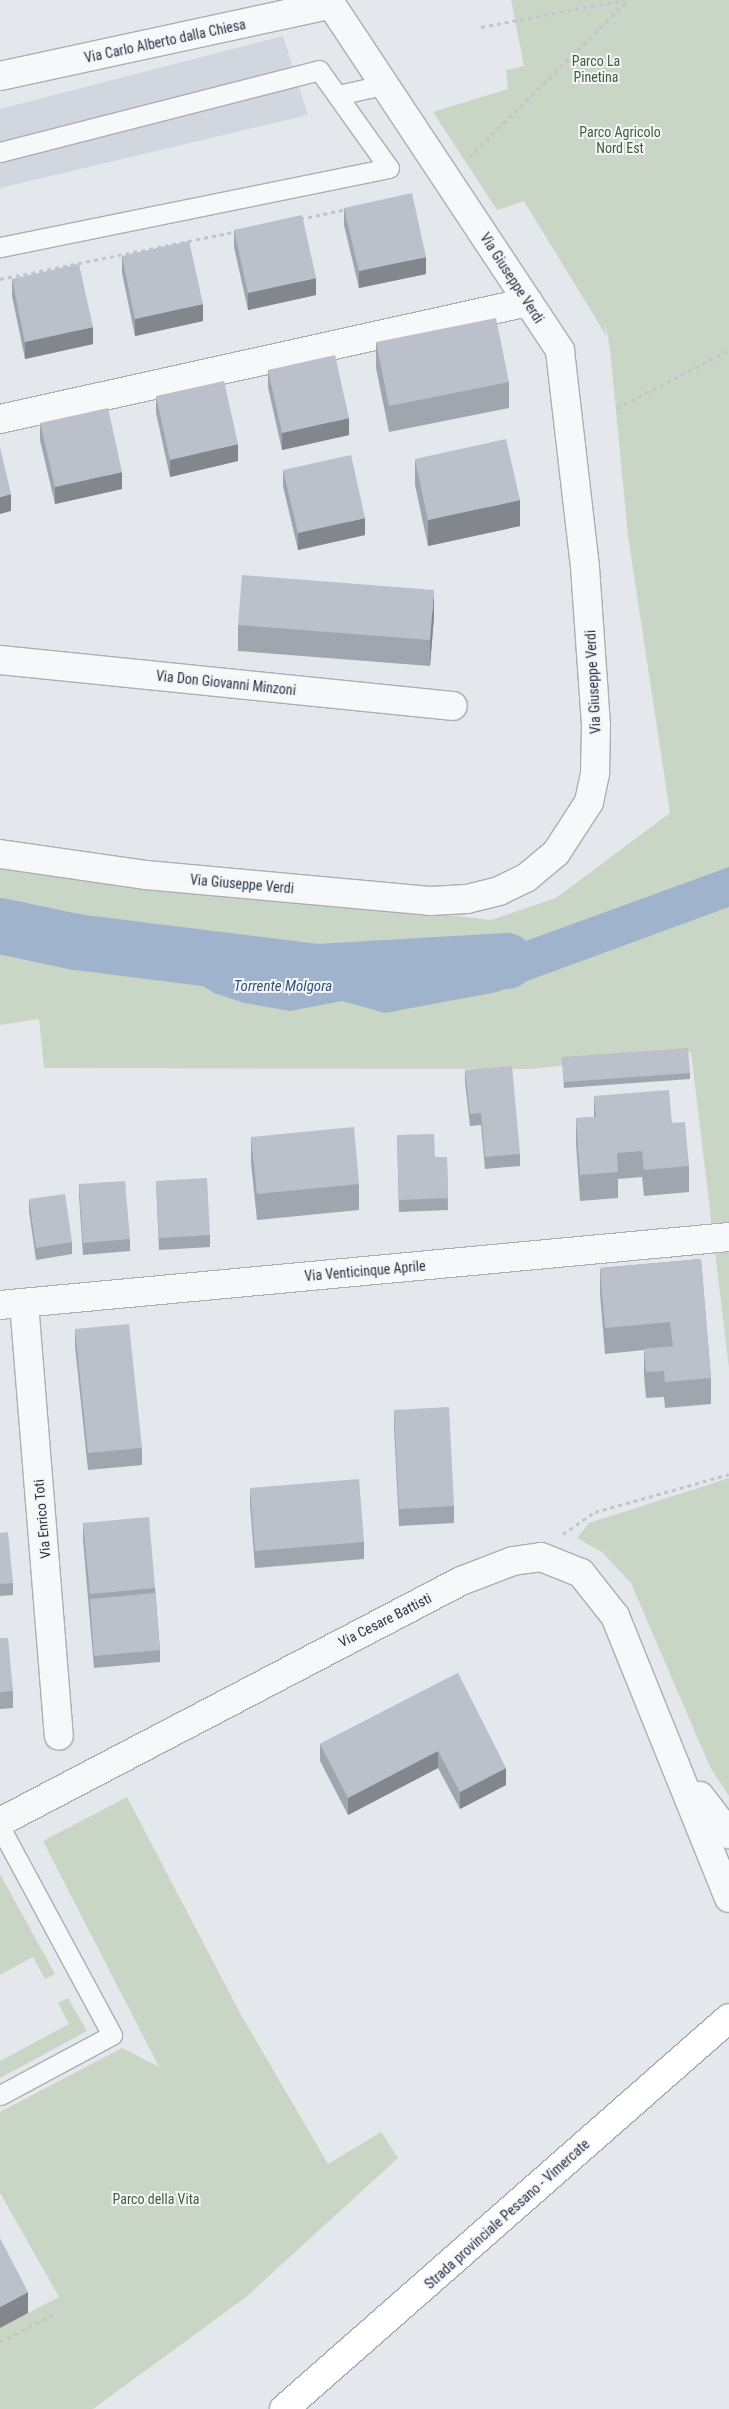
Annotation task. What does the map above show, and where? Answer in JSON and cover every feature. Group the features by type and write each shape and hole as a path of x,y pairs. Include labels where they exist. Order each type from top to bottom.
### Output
{"street":[{"name":"Via Giuseppe Verdi","path":"0,854 146,875 430,901 499,891 556,853 589,802 595,773 596,725 585,567 560,350 329,2"},
{"name":"Via Carlo Alberto dalla Chiesa","path":"0,76 329,2"},
{"path":"0,419 528,302"},
{"name":"Via Don Giovanni Minzoni","path":"0,660 453,706"},
{"name":"Via Venticinque Aprile","path":"12,1304 729,1237"},
{"name":"Via Enrico Toti","path":"12,1304 59,1736"},
{"name":"Via Cesare Battisti","path":"0,1822 461,1581 533,1557 573,1568 608,1604 680,1769 729,1898"},
{"name":"Via Cesare Battisti","path":"680,1769 729,1834"},
{"name":"Strada provinciale Pessano - Vimercate","path":"284,2409 729,2018"}],"lane":[{"path":"0,152 319,70 389,168 0,247"},
{"path":"338,95 383,85"},
{"path":"0,1827 112,2035 0,2095"}],"path":[{"path":"481,27 624,0"},
{"path":"447,180 628,0"},
{"path":"290,220 358,207"},
{"path":"0,279 242,230"},
{"path":"617,408 729,350"},
{"path":"564,1534 595,1512 729,1474"},
{"path":"0,2342 53,2314"}],"shaded area":[{"path":"283,36 308,115 0,188 0,109"}],"green space":[{"name":"Parco Agricolo Nord Est","path":"511,0 729,0 729,1368 691,1052 530,1069 44,1068 39,1019 0,1025 0,863 491,920 556,898 670,813 628,536 611,359 608,336 603,319 607,337 524,201 497,210 433,112 508,89 506,70 524,66"},
{"path":"729,1478 729,1796 710,1767 631,1583 602,1552 577,1538 589,1523"},
{"name":"Parco della Vita","path":"127,1797 240,2013 328,2164 381,2132 398,2158 246,2297 93,2409 0,2409 0,2259 28,2313 59,2297 0,2193 0,2112 122,2048 159,2067 43,1841"},
{"path":"0,1874 55,1974 45,1979 33,1957 0,1975"},
{"path":"68,1998 87,2031 0,2078 0,2061 69,2024 58,2003"}],"water":[{"name":"Torrente Molgora","path":"729,867 729,907 497,992 385,1013 342,1001 290,1011 244,1003 214,993 179,970 0,933 0,902 169,932 216,961 283,964 364,984 496,952"}],"building":[{"path":"412,193 426,257 359,271 344,208"},
{"path":"302,215 316,278 248,293 234,230"},
{"path":"189,241 203,304 135,319 122,256"},
{"path":"79,264 93,327 25,342 12,279"},
{"path":"496,318 509,382 389,406 376,342"},
{"path":"335,355 349,418 282,433 268,370"},
{"path":"224,381 238,444 170,460 156,396"},
{"path":"108,408 122,472 55,487 40,423"},
{"path":"506,439 520,500 428,520 415,459"},
{"path":"0,447 11,494 0,497"},
{"path":"351,455 365,518 298,533 283,470"},
{"path":"242,575 434,590 430,640 238,625"},
{"path":"688,1048 690,1073 564,1082 562,1057"},
{"path":"512,1066 520,1154 485,1157 481,1113 470,1114 465,1070"},
{"path":"669,1090 672,1123 685,1122 689,1166 644,1170 642,1151 617,1153 618,1172 580,1175 576,1118 596,1117 594,1096"},
{"path":"354,1127 359,1184 257,1194 251,1137"},
{"path":"434,1134 435,1157 447,1157 448,1198 399,1200 397,1135"},
{"path":"207,1178 210,1235 159,1238 156,1181"},
{"path":"125,1181 130,1239 83,1243 79,1184"},
{"path":"65,1194 72,1242 36,1248 29,1199"},
{"path":"701,1259 711,1378 665,1382 664,1371 646,1372 644,1349 673,1346 670,1322 605,1328 600,1268"},
{"path":"129,1324 142,1448 88,1453 75,1329"},
{"path":"449,1407 454,1506 399,1509 394,1410"},
{"path":"359,1479 364,1542 255,1551 250,1488"},
{"path":"149,1517 155,1588 90,1594 83,1523"},
{"path":"8,1532 13,1583 0,1584 0,1533"},
{"path":"155,1593 160,1650 94,1656 90,1599"},
{"path":"0,1638 8,1638 13,1691 0,1692"},
{"path":"458,1673 506,1768 460,1792 438,1751 348,1798 320,1744"},
{"path":"0,2238 28,2292 0,2307"}],"waterway":[{"name":"Torrente Molgora","path":"0,926 76,942 317,972 507,961"}],"park label":[{"name":"Parco La Pinetina","path":"596,69"}]}
